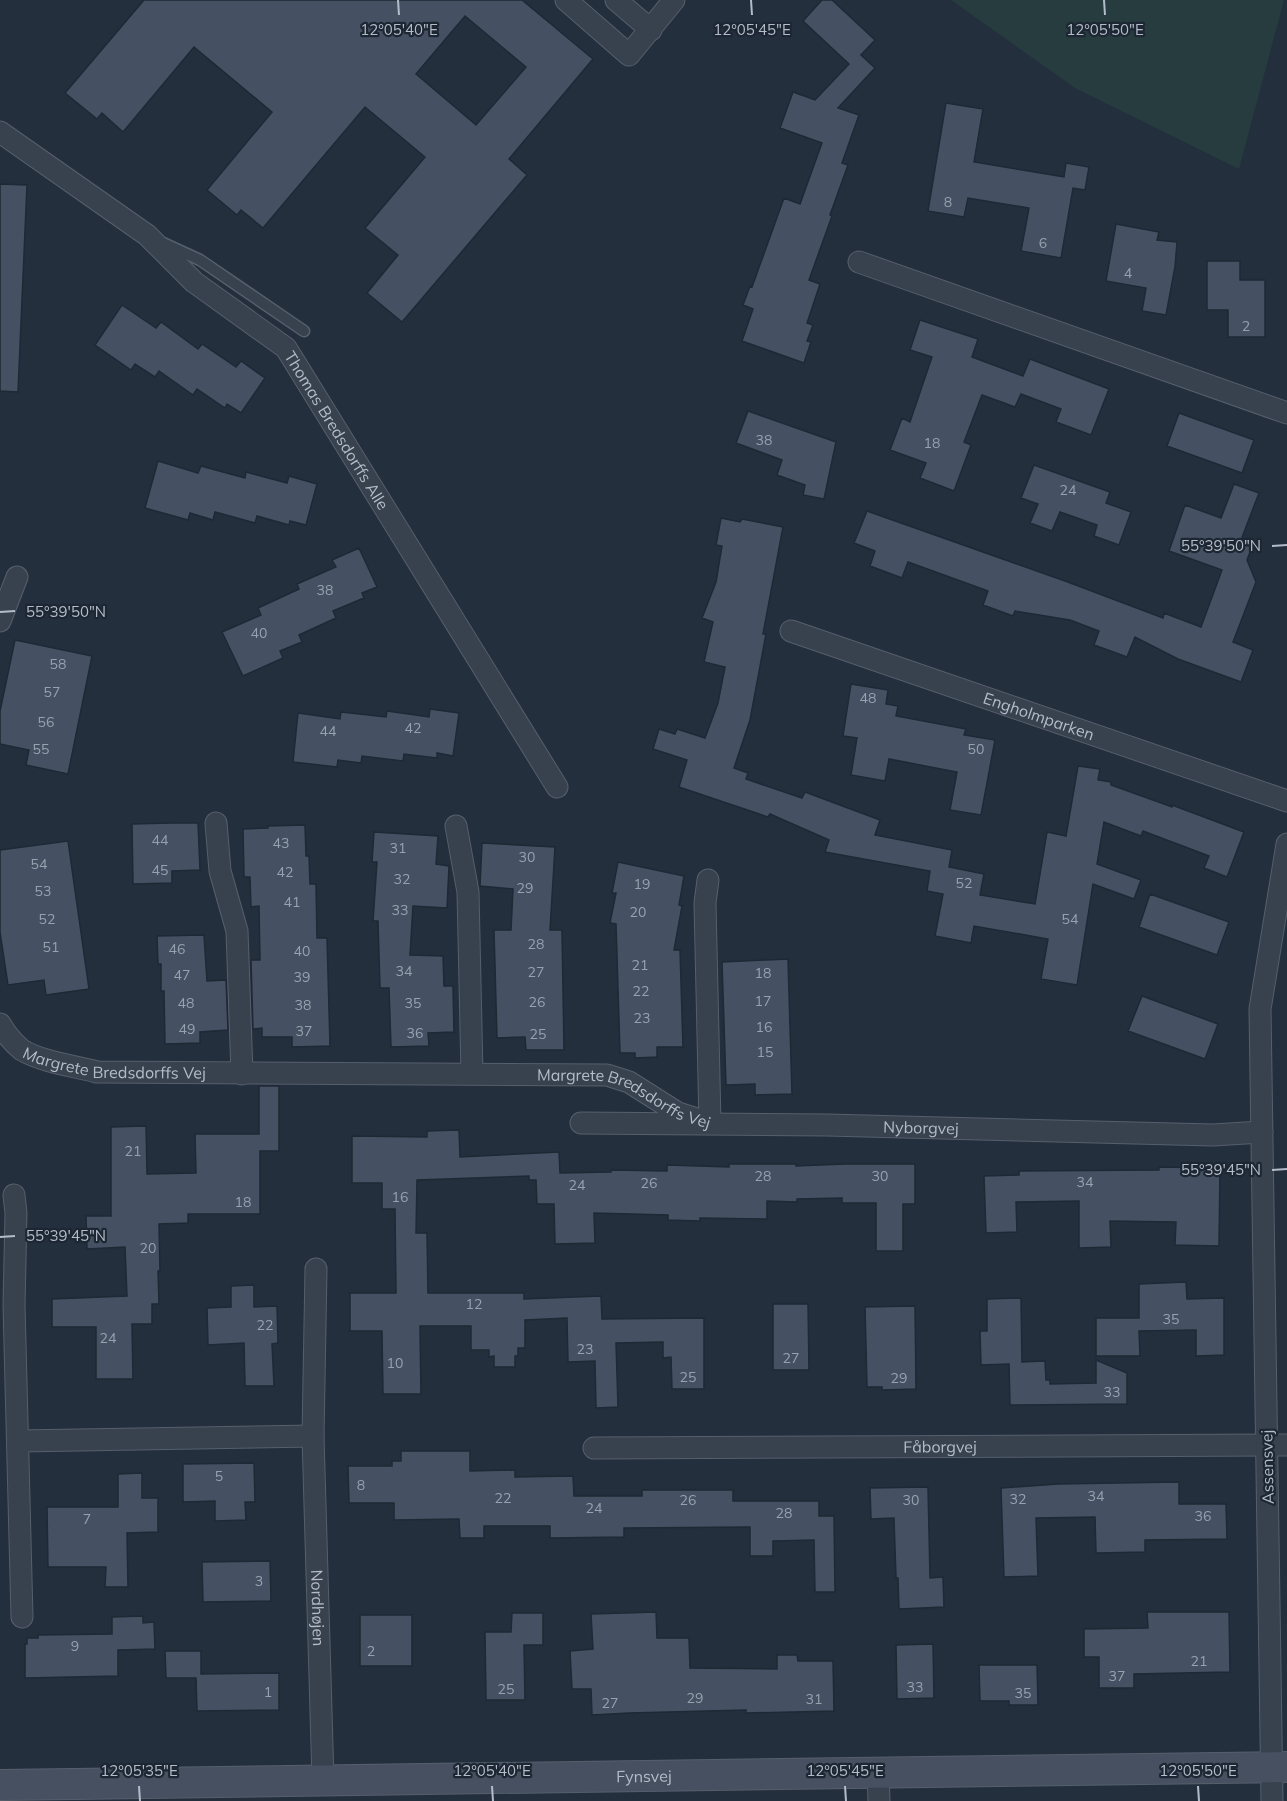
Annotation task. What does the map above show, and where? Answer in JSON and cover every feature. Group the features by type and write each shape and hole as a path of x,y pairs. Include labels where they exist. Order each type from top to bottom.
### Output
{"street":[{"path":"566,0 629,55 675,0"},
{"path":"616,0 651,30"},
{"name":"Thomas Bredsdorffs Alle","path":"0,132 147,235 194,282 286,348 557,787"},
{"path":"859,262 1287,413"},
{"path":"0,621 17,577"},
{"name":"Engholmparken","path":"791,630 1287,801"},
{"path":"216,823 220,871 237,931 242,1074"},
{"path":"456,826 468,892 472,1074"},
{"path":"1262,1132 1260,1009 1287,844"},
{"name":"Margrete Bredsdorffs Vej","path":"0,1024 8,1036 22,1049 39,1058 97,1072 607,1075 629,1082 678,1113 710,1124 705,903 708,880"},
{"name":"Nyborgvej","path":"581,1123 1213,1135 1262,1132"},
{"name":"Assensvej","path":"1262,1132 1277,1445 1279,1767 1272,1801"},
{"path":"14,1196 16,1213 14,1305 22,1617"},
{"name":"Nordhøjen","path":"316,1269 312,1436 323,1780"},
{"path":"19,1441 312,1436"},
{"name":"Fåborgvej","path":"594,1448 1277,1445"},
{"name":"Fynsvej","path":"0,1785 323,1780 878,1787 1279,1767"}],"lane":[{"path":"147,235 200,260 304,331"}],"green space":[{"path":"951,0 1284,0 1239,169 1075,88"}],"building":[{"path":"144,0 522,0 593,59 509,159 527,175 402,322 367,293 398,255 365,228 425,157 365,107 263,228 241,210 237,215 207,190 272,112 194,47 123,132 102,113 97,119 65,93","holes":["465,16 526,67 476,125 416,74"]},
{"path":"822,0 832,0 875,40 861,55 875,68 838,108 859,115 842,163 848,165 809,280 820,284 807,323 813,325 807,341 811,342 804,363 742,341 753,309 743,305 750,286 752,287 784,198 800,204 822,143 780,128 793,92 815,100 849,64 803,21"},
{"path":"946,103 983,109 974,162 1064,177 1066,163 1089,167 1085,190 1073,188 1061,258 1021,251 1029,208 968,198 964,217 928,211"},
{"path":"0,184 27,185 18,392 0,391"},
{"path":"1116,224 1159,232 1157,240 1177,242 1166,315 1142,311 1146,288 1106,281"},
{"path":"1207,261 1240,261 1240,280 1265,280 1265,337 1228,337 1228,310 1207,310"},
{"path":"122,305 156,328 161,322 198,349 202,344 236,367 241,361 265,378 241,413 227,404 225,408 197,389 193,395 159,371 155,377 135,364 131,370 95,345"},
{"path":"920,320 978,339 972,357 1023,376 1030,359 1109,389 1091,435 1056,422 1061,409 1021,394 1015,407 982,395 964,442 971,445 954,491 920,478 926,463 890,450 902,418 910,422 932,357 910,350"},
{"path":"748,411 836,442 824,499 803,495 805,485 777,475 782,460 736,443"},
{"path":"1179,413 1254,440 1242,473 1167,446"},
{"path":"158,461 198,473 201,466 245,478 246,472 287,483 289,476 317,484 306,525 290,521 289,525 257,516 255,523 215,512 213,520 190,513 188,520 145,508"},
{"path":"1034,465 1110,492 1106,503 1131,512 1119,545 1094,536 1097,525 1060,512 1052,531 1030,523 1038,504 1021,498"},
{"path":"1234,484 1259,493 1241,540 1253,544 1247,560 1256,582 1233,642 1253,650 1241,682 1178,659 1135,637 1127,657 1094,645 1099,631 1070,620 1015,611 1013,616 983,605 988,591 908,562 902,578 870,566 875,551 854,543 867,511 1163,618 1164,613 1201,627 1222,570 1169,551 1185,505 1221,518"},
{"path":"721,518 740,522 742,519 783,527 750,720 734,768 748,773 746,779 802,798 805,792 880,820 875,835 952,850 949,867 984,874 980,895 1035,904 1047,832 1066,836 1078,766 1100,769 1098,780 1111,782 1111,785 1244,832 1227,877 1204,868 1209,856 1143,831 1141,836 1104,822 1097,864 1141,880 1134,899 1093,884 1077,985 1041,979 1048,939 974,926 971,943 935,936 943,894 927,891 930,871 825,852 829,840 770,814 768,817 679,787 687,760 653,749 659,729 675,734 677,729 705,738 718,703 725,667 704,662 713,622 702,618 716,582 722,546 716,545"},
{"path":"359,548 377,587 362,593 364,598 333,611 336,618 299,635 302,642 280,651 283,658 243,676 222,632 261,615 258,608 299,589 297,584 336,567 332,560"},
{"path":"15,640 92,656 68,774 26,765 29,750 0,744 0,711"},
{"path":"851,684 888,690 886,704 898,706 896,716 966,729 964,735 995,740 981,815 950,810 957,772 889,759 885,781 851,775 857,738 843,736"},
{"path":"430,709 459,713 453,756 437,753 437,758 404,754 403,761 362,756 361,763 338,760 337,767 293,762 298,713 340,719 341,712 386,717 387,711 429,717"},
{"path":"198,823 200,870 172,871 172,883 133,884 132,824"},
{"path":"305,825 310,884 316,884 317,938 327,938 330,1046 292,1047 292,1037 262,1037 262,1028 253,1029 251,960 260,960 259,906 251,907 250,877 244,877 243,829"},
{"path":"374,832 438,836 436,864 449,866 447,908 413,906 410,955 443,956 444,986 453,986 454,1032 428,1033 429,1046 391,1047 389,988 380,988 378,921 373,921 377,862 372,862"},
{"path":"68,841 89,989 46,995 44,980 8,985 0,932 0,850"},
{"path":"482,843 555,847 550,930 562,930 564,1050 526,1050 525,1037 497,1038 494,930 511,930 513,889 480,886"},
{"path":"618,862 684,876 679,905 682,906 674,950 680,950 683,1047 657,1047 657,1057 635,1058 635,1053 620,1053 616,924 610,923 616,893 612,893"},
{"path":"1150,894 1229,922 1217,955 1139,927"},
{"path":"204,935 207,981 226,980 228,1030 200,1032 200,1043 165,1044 164,991 161,991 161,964 158,964 157,936"},
{"path":"788,959 792,1094 755,1095 755,1084 726,1085 722,962"},
{"path":"1142,996 1218,1024 1205,1059 1128,1031"},
{"path":"259,1086 279,1086 279,1151 260,1151 260,1214 188,1214 188,1223 159,1224 159,1304 152,1304 152,1324 132,1324 133,1379 96,1379 96,1327 52,1327 52,1299 127,1296 125,1247 87,1249 86,1216 111,1216 111,1127 146,1126 147,1174 196,1173 195,1134 259,1134"},
{"path":"459,1130 460,1157 559,1152 560,1173 611,1172 611,1170 667,1171 667,1165 729,1167 729,1164 796,1164 796,1166 915,1164 915,1204 903,1204 903,1251 876,1251 876,1203 842,1203 842,1198 797,1199 797,1202 767,1201 767,1219 668,1220 668,1215 594,1213 595,1243 555,1244 554,1204 537,1204 536,1180 529,1180 529,1176 417,1180 416,1233 427,1233 428,1293 524,1293 524,1299 601,1296 602,1319 704,1318 704,1389 672,1389 671,1357 663,1358 663,1342 616,1343 618,1407 596,1408 595,1361 568,1362 567,1318 525,1320 525,1348 518,1348 515,1367 494,1367 494,1356 489,1357 489,1350 471,1350 471,1326 420,1326 421,1394 383,1394 382,1331 350,1331 350,1293 396,1293 395,1209 382,1209 382,1183 352,1183 352,1136 427,1137 427,1131"},
{"path":"1159,1167 1220,1168 1219,1246 1175,1245 1176,1222 1110,1221 1111,1247 1079,1248 1079,1201 1016,1202 1017,1232 986,1233 984,1176 1019,1175 1019,1171 1159,1170"},
{"path":"1186,1282 1187,1299 1224,1298 1224,1355 1196,1356 1196,1330 1139,1331 1140,1356 1096,1356 1096,1318 1139,1318 1139,1284"},
{"path":"254,1285 254,1307 277,1306 278,1343 272,1344 274,1386 245,1386 244,1343 208,1345 207,1308 231,1307 231,1286"},
{"path":"1021,1298 1022,1362 1045,1361 1046,1380 1050,1380 1050,1384 1096,1383 1096,1360 1127,1373 1127,1404 1010,1405 1009,1364 981,1365 980,1331 987,1331 987,1299"},
{"path":"773,1304 808,1304 809,1370 773,1370"},
{"path":"915,1306 916,1389 882,1390 882,1387 867,1387 865,1307"},
{"path":"401,1451 470,1451 470,1471 515,1470 515,1477 573,1476 574,1496 642,1496 642,1490 733,1490 733,1501 819,1501 819,1516 834,1516 835,1592 815,1592 814,1540 773,1541 773,1556 750,1556 750,1527 624,1528 624,1537 550,1538 550,1526 484,1526 484,1538 460,1538 459,1519 394,1520 394,1503 349,1503 348,1466 392,1466 392,1461 401,1461"},
{"path":"254,1463 255,1502 245,1502 246,1520 215,1521 215,1501 183,1502 183,1464"},
{"path":"142,1473 142,1498 158,1498 158,1532 127,1533 128,1587 105,1587 106,1567 48,1567 47,1507 118,1507 118,1474"},
{"path":"1179,1482 1179,1504 1226,1504 1227,1539 1145,1540 1145,1552 1096,1553 1095,1517 1036,1518 1038,1576 1004,1577 1001,1488 1058,1484"},
{"path":"928,1487 930,1578 943,1577 944,1607 899,1609 894,1518 871,1519 870,1488"},
{"path":"270,1561 271,1601 203,1602 202,1562"},
{"path":"656,1612 657,1638 689,1638 690,1668 777,1669 777,1655 797,1655 798,1661 833,1661 834,1711 746,1713 746,1710 592,1715 591,1689 572,1689 570,1651 593,1649 591,1614"},
{"path":"1147,1612 1229,1612 1230,1672 1134,1674 1134,1688 1099,1688 1099,1657 1084,1657 1084,1629 1148,1628"},
{"path":"512,1613 543,1613 543,1645 524,1645 525,1700 486,1700 485,1632 511,1632"},
{"path":"360,1615 412,1615 412,1666 360,1666"},
{"path":"143,1616 143,1623 154,1622 155,1649 118,1650 118,1676 25,1678 27,1638 38,1638 38,1635 112,1634 112,1617"},
{"path":"933,1644 934,1698 897,1699 896,1645"},
{"path":"165,1651 201,1651 201,1674 279,1673 279,1710 197,1711 196,1678 166,1678"},
{"path":"979,1665 1037,1665 1038,1705 1009,1705 1009,1701 980,1701"}]}
